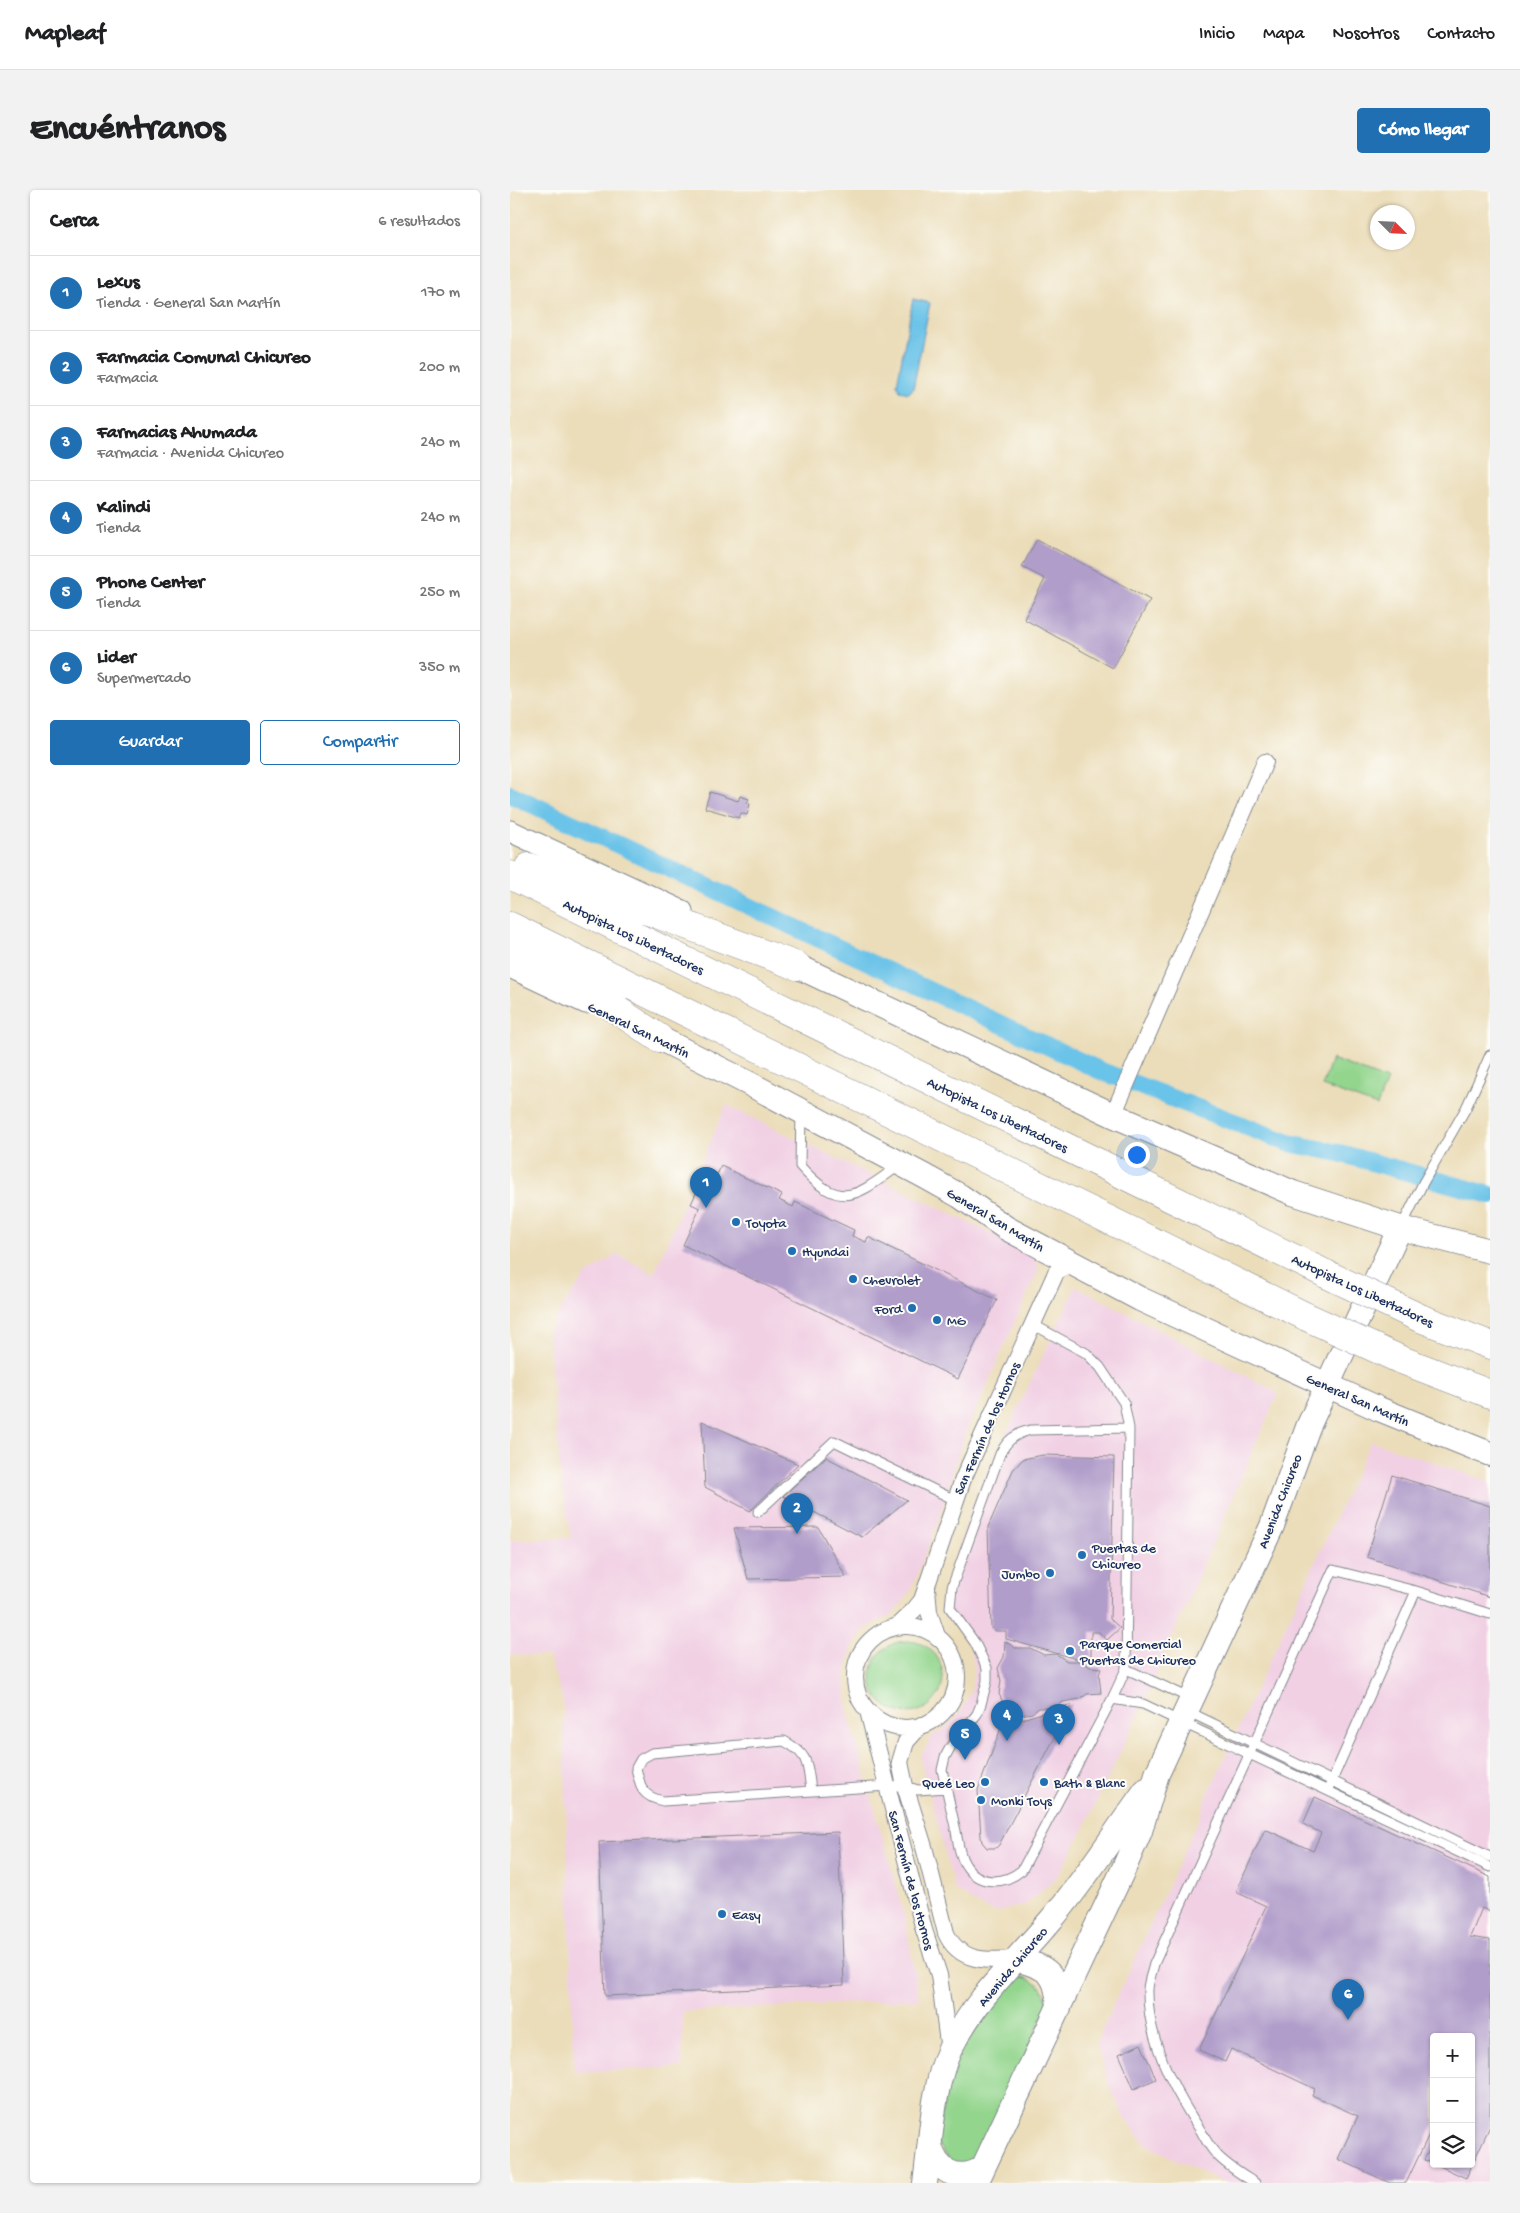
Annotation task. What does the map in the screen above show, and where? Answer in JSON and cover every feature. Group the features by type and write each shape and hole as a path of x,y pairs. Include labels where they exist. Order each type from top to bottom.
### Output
{"highway":[{"path":"510,860 797,966"},
{"name":"Autopista Los Libertadores","path":"510,875 1326,1274 1420,1318 1490,1344"},
{"path":"510,926 1307,1317 1399,1359 1490,1394"},
{"path":"510,944 605,1002 659,1038"}],"main road":[{"path":"797,966 1113,1115 1293,1193 1400,1228 1490,1251"},
{"name":"General San Martín","path":"659,1038 960,1196 1060,1262 1328,1386 1434,1433 1490,1454"},
{"name":"Avenida Chicureo","path":"980,2176 1130,1853 1143,1821 1157,1774 1272,1526 1301,1444 1400,1228"},
{"name":"Avenida Chicureo","path":"925,2183 939,2086 949,2050 981,2000 1051,1920 1157,1774"},
{"path":"1016,1959 1043,1968 1052,1975 1058,1989 1059,2008"},
{"path":"930,2145 932,2155 937,2164 950,2173 959,2176 980,2176"}],"street":[{"path":"1113,1115 1265,762"},
{"path":"510,831 797,966"},
{"name":"General San Martín","path":"510,967 659,1038"},
{"name":"San Fermín de los Hornos","path":"897,1626 914,1610 927,1588 955,1500 1060,1262"},
{"name":"San Fermín de los Hornos","path":"927,1588 929,1612 937,1636"},
{"path":"897,1626 918,1627 937,1636 951,1651 957,1670 957,1680 952,1700 931,1722 921,1726 898,1728 877,1719 862,1703 857,1688 855,1672 857,1662 868,1642 881,1632 897,1626"},
{"name":"San Fermín de los Hornos","path":"868,1711 924,1930 939,1975 949,2050"},
{"name":"San Fermín de los Hornos","path":"921,1726 906,1742 900,1762 905,1786 949,1941 958,1951 969,1957 992,1961 1016,1959"}],"lane":[{"path":"1400,1228 1423,1183 1466,1108 1490,1055"},
{"path":"801,1111 800,1166 812,1179 828,1189 844,1196 859,1193 901,1164"},
{"path":"1032,1324 1086,1353 1100,1367 1124,1403 1129,1428 1126,1669 1022,1870 1007,1880 989,1881 975,1876 961,1857 942,1770 945,1757 951,1746 982,1704 987,1681 987,1668 975,1643 950,1608 950,1598 965,1547 1000,1454 1010,1439 1024,1431 1129,1428"},
{"path":"758,1512 834,1441 955,1500"},
{"path":"1255,2183 1232,2168 1215,2153 1178,2093 1163,2061 1154,2034 1149,2009 1148,1988 1154,1964 1333,1570 1416,1591 1490,1614"},
{"path":"1328,1791 1331,1780 1416,1591"},
{"path":"1126,1669 1248,1754 1490,1867"},
{"path":"1112,1699 1187,1711 1490,1857"},
{"path":"810,1790 806,1759 798,1749 784,1741 652,1753 641,1760 636,1768 642,1790 652,1798 663,1801 888,1786 905,1786 918,1790 946,1788"}],"shaded area":[{"path":"726,1105 1032,1253 1039,1268 964,1436 938,1522 911,1590 896,1612 866,1628 852,1647 845,1675 847,1709 905,1918 919,1999 683,2012 682,2067 574,2072 563,1700 549,1656 510,1654 510,1540 571,1538 561,1479 548,1333 559,1312 585,1276 617,1254 654,1274"},
{"name":"Puertas de Chicureo","path":"1076,1286 1278,1393 1143,1704 1080,1836 1057,1877 1027,1904 997,1912 978,1905 955,1890 920,1758 932,1736 943,1730 961,1712 972,1689 974,1665 969,1642 949,1614 940,1607 973,1503"},
{"path":"1371,1441 1490,1482 1490,2183 1224,2183 1147,2145 1125,2119 1110,2087 1096,2043 1202,1812 1207,1796"}],"green space":[{"path":"1332,1059 1387,1080 1377,1106 1322,1086"},
{"path":"914,1641 933,1651 941,1663 943,1677 941,1691 933,1703 921,1711 900,1713 881,1703 873,1691 871,1670 881,1651 893,1643"},
{"path":"1023,1977 1032,1980 1040,1986 1048,2004 978,2162 954,2166 937,2142 948,2075 965,2035 1015,1978"}],"water":[{"path":"913,299 930,303 913,389 909,393 900,391 897,384"}],"building":[{"path":"1037,539 1150,600 1113,668 1024,619 1045,579 1022,567"},
{"path":"710,792 738,801 740,796 749,799 747,803 750,804 747,815 741,813 739,818 705,808"},
{"path":"721,1166 782,1195 779,1200 793,1207 795,1202 854,1230 852,1236 866,1242 868,1237 997,1300 958,1379 683,1245 700,1208 691,1204 706,1172 716,1177"},
{"path":"702,1421 798,1464 750,1511 705,1487"},
{"name":"Jumbo","path":"1043,1455 1114,1457 1110,1619 1120,1628 1107,1640 1099,1632 1091,1632 1091,1663 1006,1639 1006,1631 994,1631 991,1628 988,1527 1013,1470 1023,1459"},
{"path":"826,1457 907,1500 862,1537 783,1496"},
{"path":"1392,1475 1490,1506 1490,1597 1367,1557"},
{"path":"818,1527 846,1577 748,1579 734,1528"},
{"path":"1005,1641 1015,1648 1030,1648 1044,1655 1056,1654 1067,1661 1081,1661 1090,1667 1101,1668 1099,1675 1101,1693 1087,1694 1080,1699 1063,1702 1055,1707 1039,1708 1032,1713 1015,1716 1006,1721 1005,1706 999,1694 1001,1681 998,1668 1004,1657"},
{"path":"1072,1704 999,1845 996,1848 987,1848 982,1842 981,1837 978,1790 1002,1725"},
{"path":"1315,1797 1490,1877 1490,1912 1482,1908 1470,1937 1490,1940 1490,2126 1475,2158 1475,2033 1430,2033 1430,2132 1406,2183 1390,2183 1338,2159 1358,2116 1312,2095 1315,2089 1231,2049 1225,2062 1199,2050 1266,1906 1236,1892 1265,1829 1313,1851 1321,1833 1303,1824"},
{"name":"Easy","path":"838,1832 844,1985 605,1996 599,1842"},
{"path":"1141,2044 1156,2079 1134,2089 1119,2054"},
{"path":"1430,2148 1430,2162 1424,2160"},
{"path":"1444,2168 1471,2168 1466,2178"}],"waterway":[{"path":"510,794 1101,1071 1289,1143 1339,1153 1490,1195"}],"place":[{"name":"Lexus","path":"706,1208"},
{"name":"Toyota","path":"736,1222"},
{"name":"Hyundai","path":"792,1251"},
{"name":"Chevrolet","path":"853,1279"},
{"name":"Ford","path":"912,1308"},
{"name":"MG","path":"937,1320"},
{"name":"Farmacia Comunal Chicureo","path":"797,1534"},
{"name":"Puertas de Chicureo","path":"1082,1555"},
{"name":"Jumbo","path":"1050,1573"},
{"name":"Parque Comercial Puertas de Chicureo","path":"1070,1651"},
{"name":"Kalindi","path":"1007,1741"},
{"name":"Farmacias Ahumada","path":"1059,1745"},
{"name":"Phone Center","path":"965,1760"},
{"name":"Queé Leo","path":"985,1782"},
{"name":"Bath & Blanc","path":"1044,1782"},
{"name":"Monki Toys","path":"981,1800"},
{"name":"Easy","path":"722,1914"},
{"name":"Lider","path":"1348,2020"}]}
